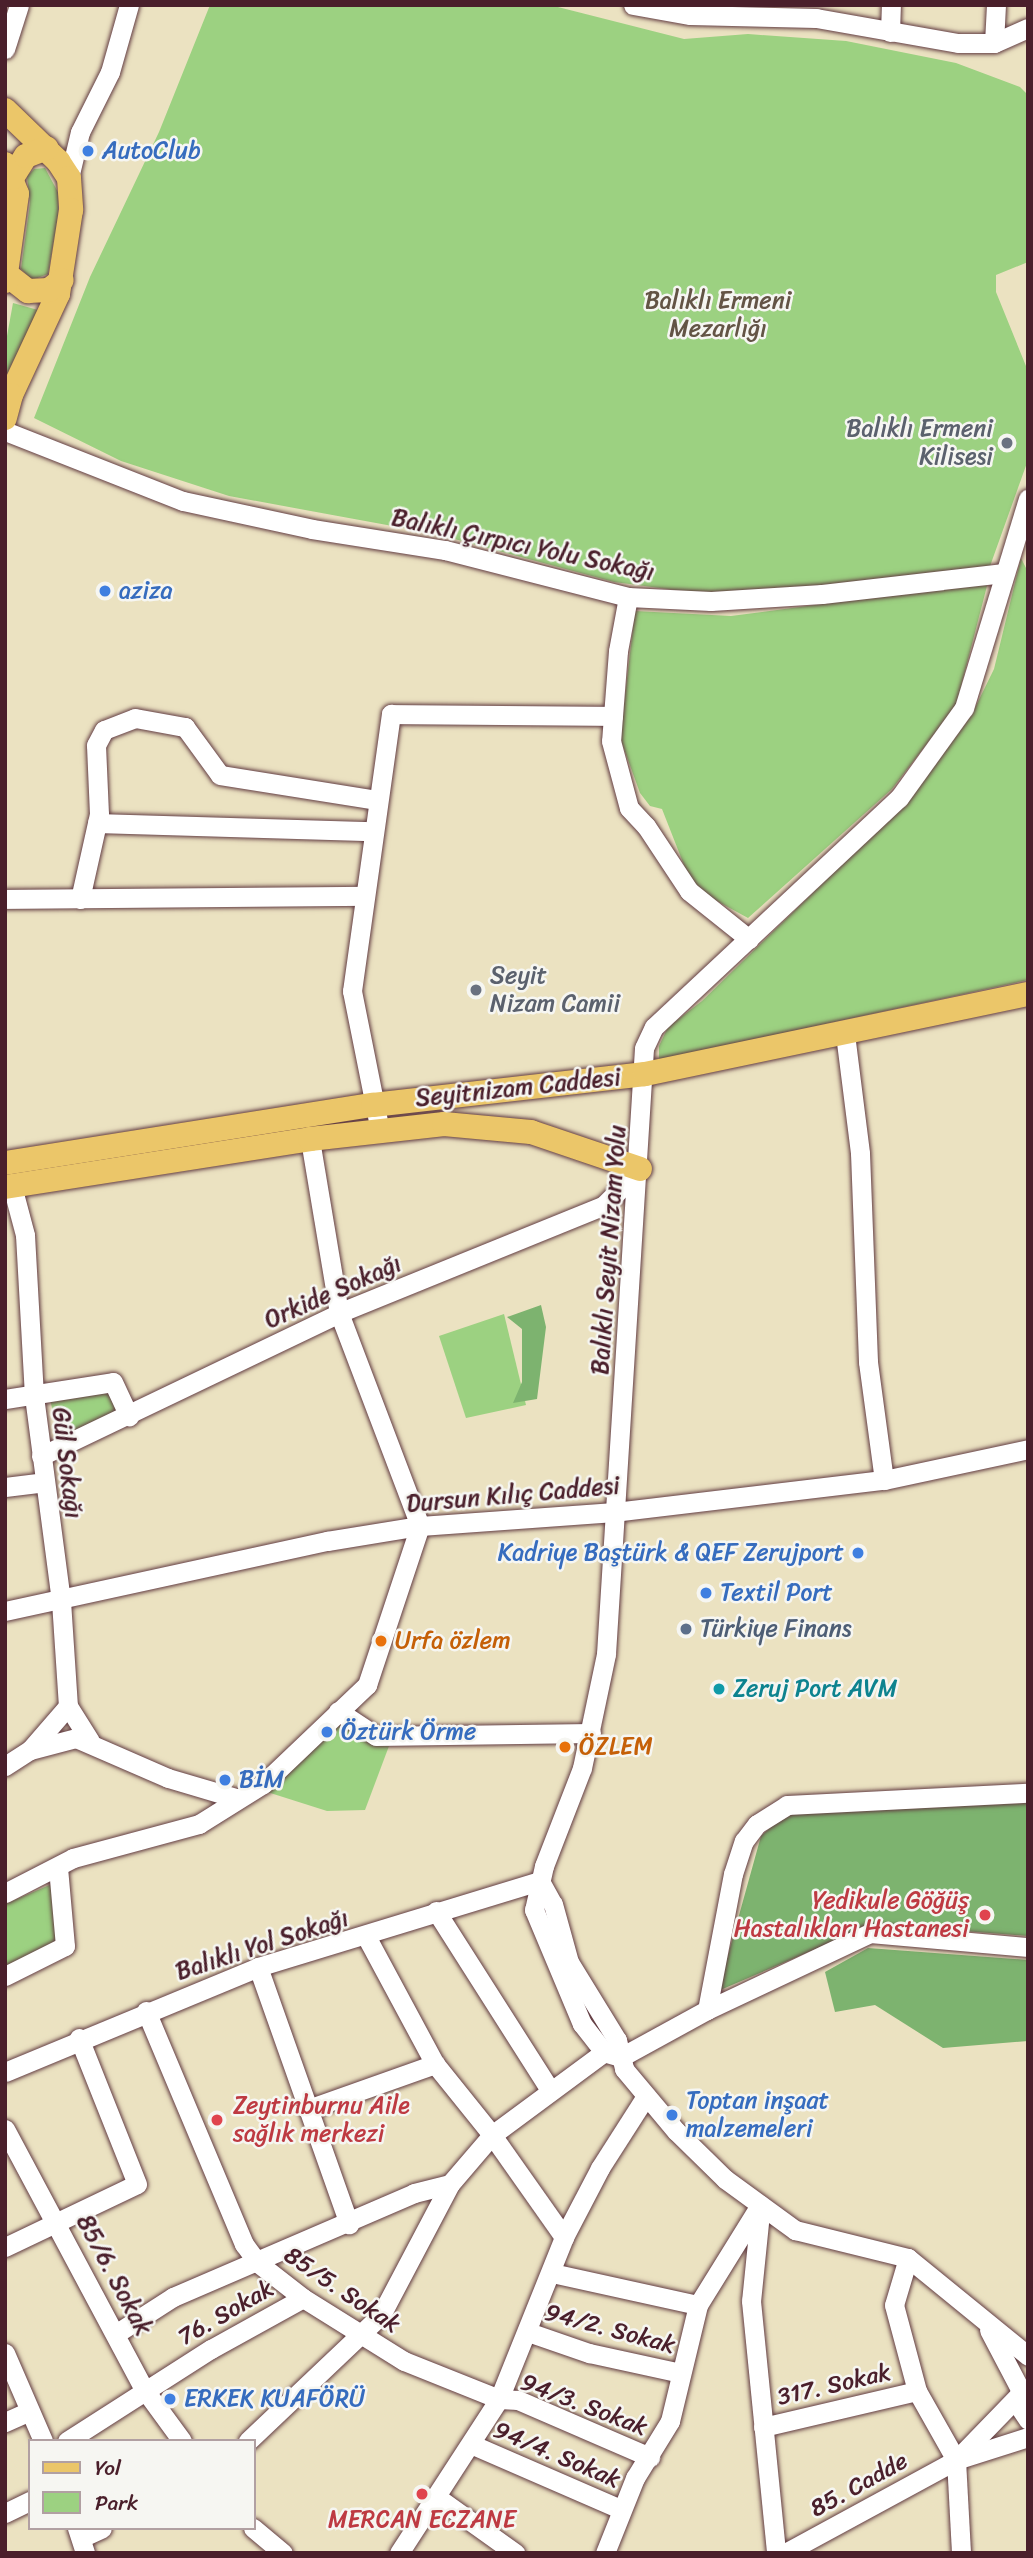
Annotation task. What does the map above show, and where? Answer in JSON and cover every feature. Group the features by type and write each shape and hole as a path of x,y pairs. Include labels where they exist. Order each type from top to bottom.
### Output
{"main road":[{"path":"5,110 47,148 69,178 70,221 62,281 11,395 5,418"},
{"path":"47,148 26,156 9,171 17,211 6,277 28,291 49,290 62,281"},
{"name":"Seyitnizam Caddesi","path":"7,1179 373,1105 645,1074 1028,994"},
{"name":"Seyitnizam Caddesi","path":"7,1179 444,1124 531,1132 640,1169"}],"street":[{"path":"5,49 19,5"},
{"path":"69,178 80,132 110,72 129,5"},
{"path":"633,5 690,10 817,11 890,32 958,43 994,43 1028,28"},
{"path":"890,32 891,5"},
{"path":"994,43 996,5"},
{"path":"47,148 80,132"},
{"name":"Balıklı Çırpıcı Yolu Sokağı","path":"5,431 183,501 312,529 445,550 628,597 711,601 767,598 1004,573"},
{"name":"Balıklı Seyit Nizam Yolu","path":"908,2258 795,2230 716,2169 646,2096 567,1996 534,1910 540,1881 591,1733 606,1654 640,1169 644,1048 654,1027 898,797 964,708 1027,503"},
{"path":"628,597 611,741 629,808 689,891 749,939"},
{"path":"380,1131 352,991 362,895 391,714 613,716"},
{"path":"80,899 97,823 96,745 104,730 135,718 185,727 220,775 376,800"},
{"path":"97,823 372,831"},
{"path":"5,899 362,895"},
{"path":"845,1034 860,1153 868,1362 884,1480"},
{"path":"5,1892 73,1858 199,1824 236,1798 263,1784 367,1685 421,1526 339,1313 310,1139"},
{"name":"Orkide Sokağı","path":"41,1456 339,1313 604,1205 640,1169"},
{"name":"Gül Sokağı","path":"7,1179 25,1236 34,1396 61,1601 68,1706"},
{"path":"5,1399 113,1382 129,1416"},
{"name":"Dursun Kılıç Caddesi","path":"5,1611 61,1601 327,1541 421,1526 614,1512 884,1480 1028,1450"},
{"path":"5,1487 44,1482"},
{"path":"5,1766 30,1750 68,1706 90,1741"},
{"path":"338,1711 376,1736 591,1733"},
{"path":"30,1750 76,1738 90,1741 168,1778 236,1798"},
{"path":"707,2010 733,1874 744,1841 757,1824 787,1805 1028,1793"},
{"path":"5,1976 65,1946 58,1867"},
{"name":"Balıklı Yol Sokağı","path":"5,2072 79,2038 258,1967 540,1881"},
{"path":"436,1911 550,2090"},
{"path":"250,2439 382,2315 450,2184 492,2134 550,2090 612,2055 870,1933 1028,1947"},
{"path":"366,1936 435,2064 492,2134 564,2237"},
{"path":"258,1967 349,2224"},
{"name":"85/5. Sokak","path":"146,2011 244,2244 258,2263 303,2298 404,2361 499,2399"},
{"path":"5,2247 57,2219 137,2184 79,2038"},
{"path":"308,2109 435,2064"},
{"path":"399,2553 473,2445 499,2399 552,2273 564,2237 600,2168 646,2096"},
{"name":"85/6. Sokak","path":"5,2129 57,2219 145,2389 181,2439"},
{"path":"117,2333 173,2297 349,2224 414,2193 450,2184"},
{"path":"605,2553 621,2509 670,2421 698,2305 760,2205"},
{"path":"760,2205 751,2301 776,2553"},
{"path":"961,2553 956,2460 917,2391 894,2305 908,2258 986,2326 1028,2356"},
{"path":"552,2273 698,2305"},
{"name":"76. Sokak","path":"70,2439 145,2389 303,2298"},
{"path":"986,2326 1022,2388 1028,2420"},
{"name":"94/2. Sokak","path":"527,2332 589,2353 681,2373"},
{"path":"5,2353 42,2439"},
{"path":"956,2460 1022,2388"},
{"name":"317. Sokak","path":"763,2427 917,2391"},
{"name":"94/3. Sokak","path":"499,2399 518,2400 650,2456"},
{"path":"5,2422 30,2411"},
{"path":"956,2460 1028,2437"},
{"name":"94/4. Sokak","path":"473,2445 621,2509"},
{"name":"85. Cadde","path":"785,2553 956,2460"},
{"path":"438,2498 514,2553"},
{"path":"5,2513 28,2502"},
{"path":"81,2540 98,2530"}],"green space":[{"name":"Balıklı Ermeni Mezarlığı","path":"210,5 550,5 684,39 748,34 846,41 956,63 1020,87 1028,95 1028,262 996,275 996,292 1028,371 1028,460 989,569 812,592 690,592 614,582 436,534 229,496 121,461 34,418 90,277 159,132"},
{"path":"45,168 59,194 58,216 48,274 32,280 21,269 30,203 27,176 34,169"},
{"path":"13,303 38,310 5,378 5,347"},
{"path":"1021,558 1028,572 1028,980 659,1060 659,1046 668,1027 702,1001 910,798 971,716 994,669"},
{"path":"988,582 956,706 892,789 748,918 693,888 662,809 650,806 640,793 620,738 635,611 731,616"},
{"path":"541,1305 546,1327 537,1399 513,1403 522,1382 522,1329 507,1317"},
{"path":"504,1314 526,1405 466,1418 439,1336"},
{"path":"107,1388 119,1412 59,1440 50,1399"},
{"path":"334,1722 389,1746 365,1810 327,1811 264,1791"},
{"path":"1028,1803 1028,1936 874,1924 718,1991 761,1836 786,1814"},
{"path":"52,1884 58,1944 5,1970 5,1904"},
{"path":"868,1948 1028,1960 1028,2041 943,2048 875,2005 835,2012 825,1972"}],"place":[{"name":"AutoClub","path":"88,151"},
{"name":"Balıklı Ermeni Kilisesi","path":"1007,443"},
{"name":"aziza","path":"105,591"},
{"name":"Seyit Nizam Camii","path":"476,990"},
{"name":"Kadriye Baştürk & QEF Zerujport","path":"858,1553"},
{"name":"Textil Port","path":"706,1593"},
{"name":"Türkiye Finans","path":"686,1629"},
{"name":"Urfa özlem","path":"381,1641"},
{"name":"Zeruj Port AVM","path":"719,1689"},
{"name":"Öztürk Örme","path":"327,1732"},
{"name":"ÖZLEM","path":"565,1747"},
{"name":"BİM","path":"225,1780"},
{"name":"Yedikule Göğüş Hastalıkları Hastanesi","path":"985,1915"},
{"name":"Toptan inşaat malzemeleri","path":"672,2115"},
{"name":"Zeytinburnu Aile sağlık merkezi","path":"217,2120"},
{"name":"ERKEK KUAFÖRÜ","path":"170,2399"},
{"name":"MERCAN ECZANE","path":"422,2494"}]}
